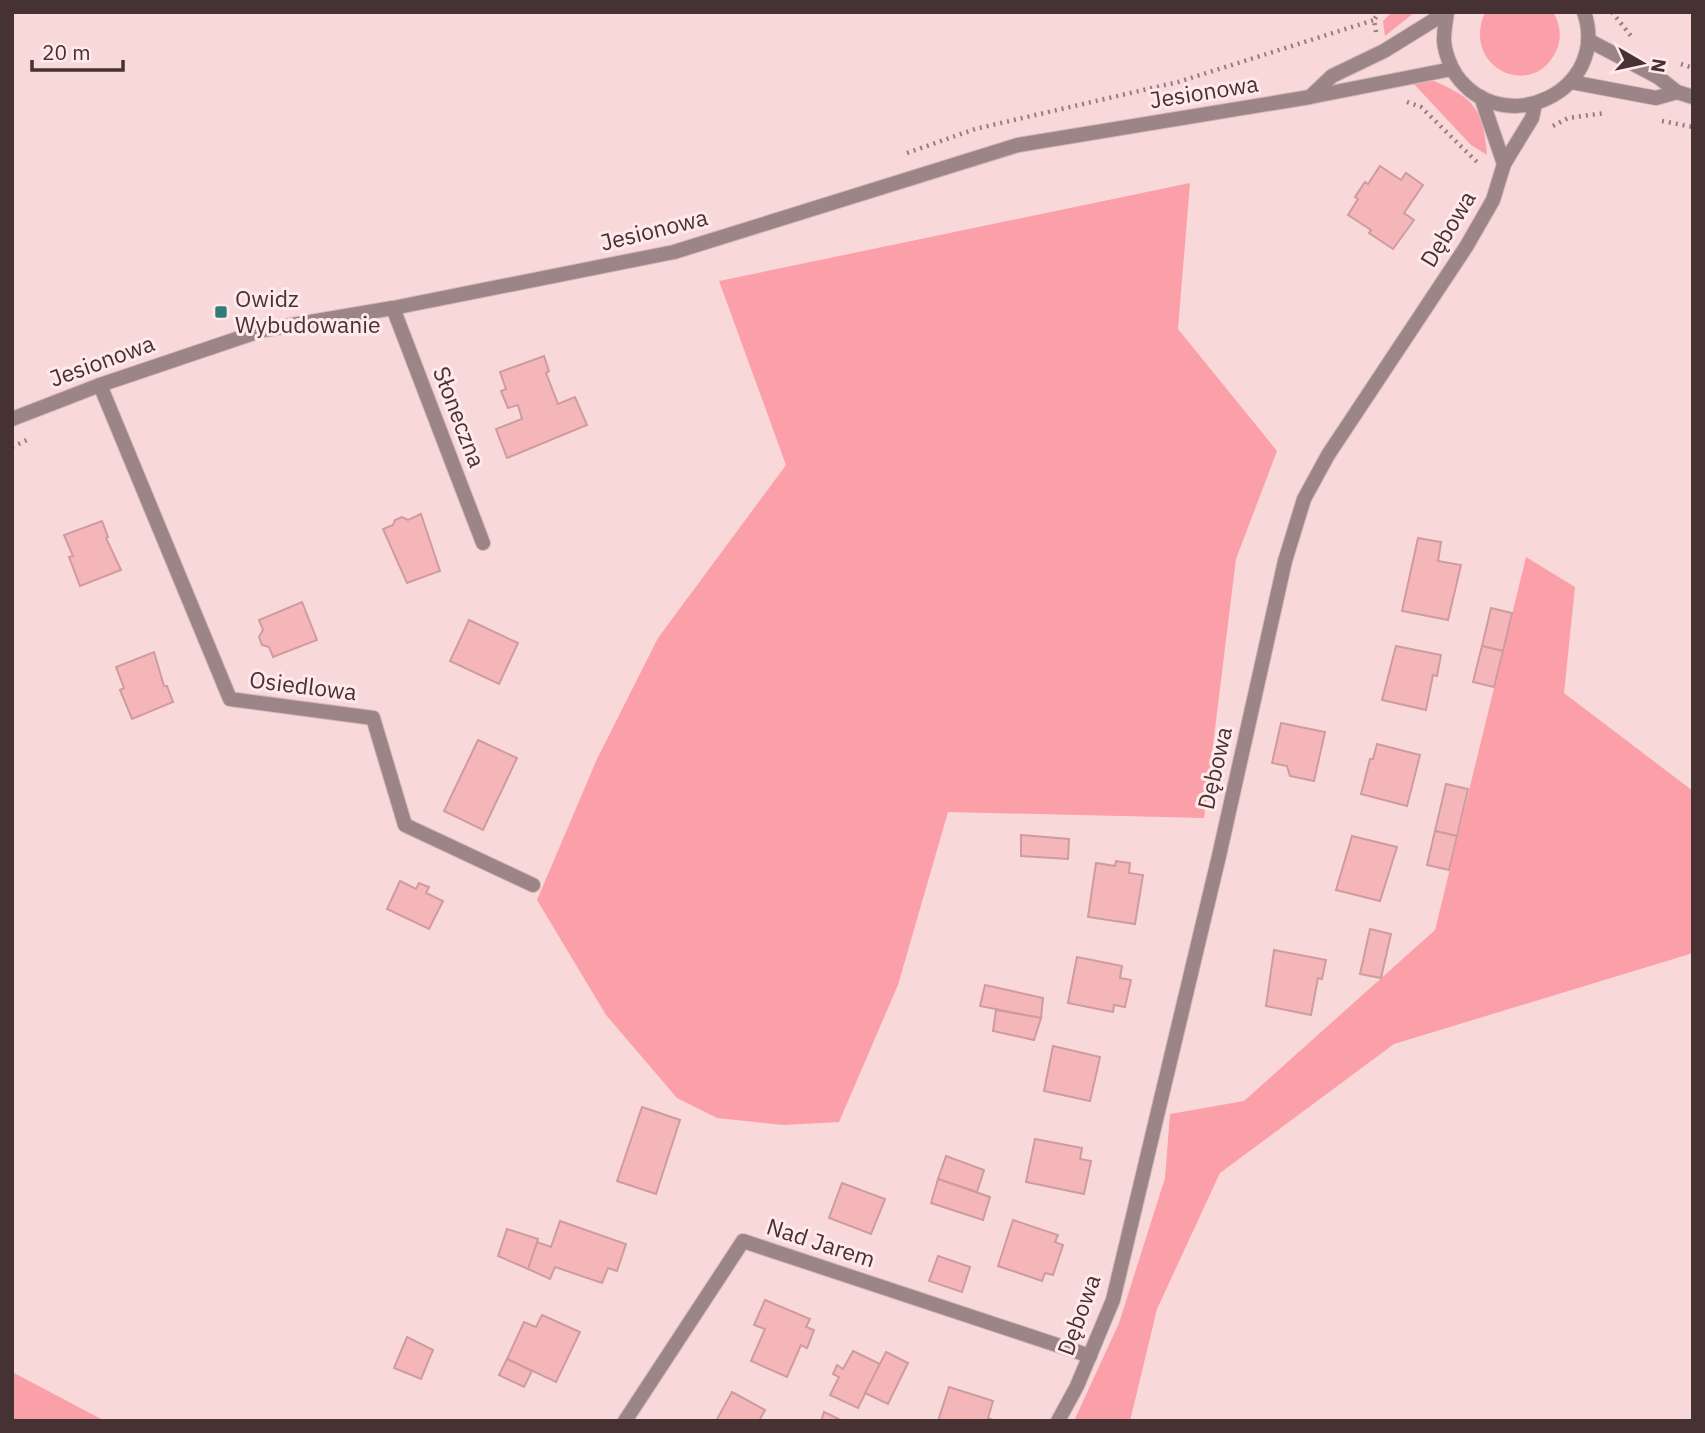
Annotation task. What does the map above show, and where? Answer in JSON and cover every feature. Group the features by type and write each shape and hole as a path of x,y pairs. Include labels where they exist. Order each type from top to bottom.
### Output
{"street":[{"path":"1447,12 1444,41 1452,69 1463,84 1495,104 1518,106 1535,104 1555,96 1570,82 1583,62 1588,40 1584,12"},
{"path":"1310,97 1332,76 1384,51 1447,12"},
{"path":"1588,40 1658,77 1677,92 1693,97"},
{"name":"Jesionowa","path":"12,419 100,385 264,330 393,308 674,252 1018,145 1310,97 1452,69"},
{"path":"1570,82 1656,97 1677,92"},
{"path":"1481,97 1503,168"},
{"name":"Dębowa","path":"1058,1421 1077,1386 1113,1300 1219,856 1285,561 1304,499 1328,455 1466,247 1493,200 1503,168 1532,118 1535,104"},
{"name":"Słoneczna","path":"393,308 483,543"},
{"name":"Osiedlowa","path":"100,385 230,699 373,718 405,825 533,885"},
{"name":"Nad Jarem","path":"625,1421 743,1241 1090,1356"}],"path":[{"path":"1408,102 1420,107 1480,165 1503,168"},
{"path":"1545,133 1558,122 1569,118 1614,113"},
{"path":"1650,118 1693,127"}],"shaded area":[{"path":"1392,12 1415,12 1385,36 1383,21"},
{"path":"1485,12 1553,12 1560,35 1557,49 1547,65 1533,74 1518,76 1503,72 1491,63 1483,49 1480,32"},
{"path":"1434,81 1459,94 1475,108 1483,127 1487,155 1471,145 1412,82"},
{"path":"1190,183 1178,329 1277,451 1236,559 1204,818 948,812 898,985 839,1122 783,1125 717,1118 677,1098 606,1015 537,900 597,759 658,638 786,465 719,281"},
{"path":"1526,557 1575,587 1564,693 1693,791 1693,953 1394,1044 1220,1173 1157,1309 1130,1421 1074,1421 1119,1323 1165,1178 1170,1114 1244,1101 1435,930"},
{"path":"12,1372 105,1421 12,1421"}],"building":[{"path":"1380,166 1401,180 1406,173 1423,185 1404,213 1414,220 1393,249 1348,215 1358,199 1355,197"},
{"path":"544,356 549,371 546,373 558,404 575,397 587,425 507,458 496,429 522,419 518,405 508,408 501,391 506,389 500,372"},
{"path":"421,514 440,571 407,583 383,529 402,517 408,520"},
{"path":"102,521 108,537 106,538 121,570 80,586 69,557 73,556 64,535"},
{"path":"1418,538 1441,542 1438,561 1461,565 1448,620 1402,611"},
{"path":"302,602 317,640 273,657 269,647 262,645 259,637 263,630 259,620"},
{"path":"1491,608 1512,613 1503,651 1482,646"},
{"path":"469,620 518,643 499,684 450,661"},
{"path":"1396,646 1441,655 1437,676 1433,675 1426,710 1382,700"},
{"path":"1482,646 1503,651 1494,687 1473,682"},
{"path":"154,652 164,686 167,686 173,702 132,719 120,690 124,688 116,667"},
{"path":"1281,723 1325,732 1314,781 1290,776 1287,766 1272,763"},
{"path":"478,740 517,758 483,830 444,811"},
{"path":"1377,744 1420,755 1407,806 1361,794"},
{"path":"1446,784 1468,789 1457,836 1435,831"},
{"path":"1435,831 1457,836 1449,870 1427,865"},
{"path":"1021,835 1069,839 1068,859 1021,856"},
{"path":"1352,836 1397,847 1380,901 1336,890"},
{"path":"1116,861 1130,863 1129,873 1143,875 1135,924 1088,917 1096,863 1115,866"},
{"path":"400,881 416,889 419,883 429,887 426,893 443,901 429,929 387,909"},
{"path":"1370,929 1391,934 1381,978 1360,974"},
{"path":"1274,950 1326,960 1322,979 1318,978 1311,1015 1266,1006"},
{"path":"1077,957 1122,966 1120,978 1131,980 1125,1007 1114,1005 1113,1012 1068,1003"},
{"path":"985,985 1043,998 1041,1018 980,1006"},
{"path":"996,1010 1041,1018 1034,1040 993,1031"},
{"path":"1053,1046 1100,1057 1090,1101 1044,1091"},
{"path":"642,1107 680,1120 656,1194 617,1181"},
{"path":"1035,1139 1082,1148 1080,1159 1091,1161 1084,1194 1026,1182"},
{"path":"946,1156 984,1170 977,1192 938,1179"},
{"path":"938,1179 990,1197 983,1220 931,1203"},
{"path":"842,1183 885,1199 871,1234 829,1218"},
{"path":"1013,1220 1058,1235 1055,1242 1063,1245 1053,1275 1045,1273 1042,1281 998,1266"},
{"path":"560,1221 626,1244 617,1271 608,1268 602,1283 555,1267 550,1279 528,1269 537,1242 551,1247"},
{"path":"507,1229 538,1239 528,1269 498,1256"},
{"path":"938,1256 970,1267 962,1292 929,1281"},
{"path":"765,1300 810,1319 806,1327 814,1330 807,1348 801,1345 787,1377 751,1361 765,1329 754,1325"},
{"path":"542,1315 580,1332 556,1382 507,1359 524,1322 536,1327"},
{"path":"407,1337 433,1350 421,1379 394,1368"},
{"path":"853,1351 880,1364 858,1408 830,1395 839,1377 833,1374 837,1365 843,1369"},
{"path":"886,1352 908,1363 888,1404 865,1393"},
{"path":"507,1359 532,1371 524,1387 499,1375"},
{"path":"949,1387 993,1401 988,1418 995,1421 938,1421"},
{"path":"732,1392 765,1410 759,1421 716,1421"},
{"path":"824,1412 843,1421 821,1421"}],"place":[{"name":"Owidz Wybudowanie","path":"221,312"}]}
